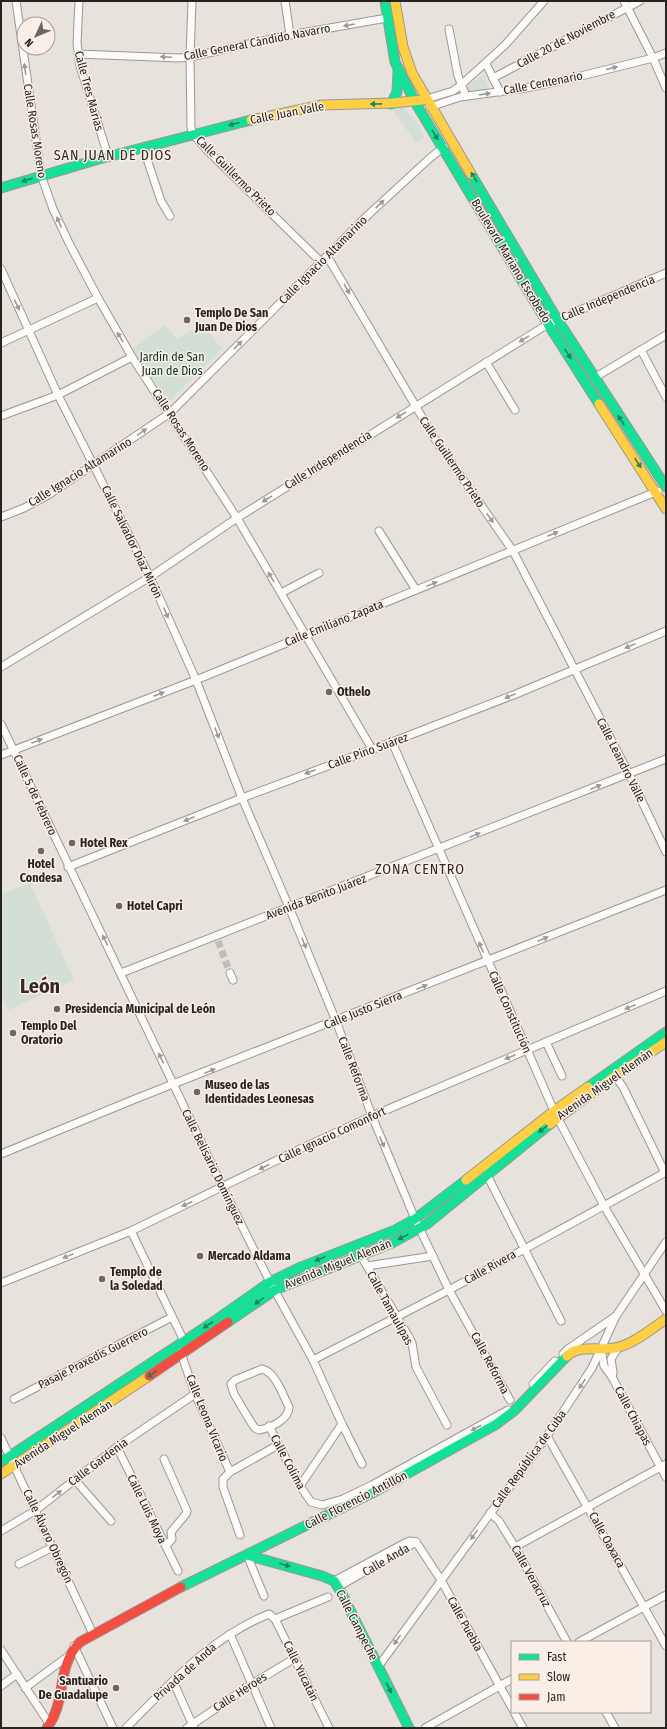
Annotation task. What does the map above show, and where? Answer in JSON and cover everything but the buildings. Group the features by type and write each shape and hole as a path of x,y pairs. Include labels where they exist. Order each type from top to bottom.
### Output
{"main road":[{"name":"Boulevard Mariano Escobedo","path":"385,1 392,49 398,70 415,102 548,324 666,509"},
{"name":"Boulevard Mariano Escobedo","path":"395,1 403,50 412,73 557,319 666,488"},
{"path":"391,104 397,92 398,70"},
{"name":"Calle Juan Valle","path":"1,188 108,156 276,113 310,107 341,104 429,103"},
{"name":"Avenida Miguel Alemán","path":"1,1462 270,1282 301,1267 395,1230 415,1218 666,1032"},
{"name":"Avenida Miguel Alemán","path":"1,1474 120,1396 275,1290 392,1243 433,1220 556,1114 666,1042"},
{"path":"618,1348 666,1319"},
{"name":"Calle Florencio Antillón","path":"74,1646 93,1634 184,1585 376,1491 495,1426 515,1410 570,1353 582,1349 601,1350 618,1348"},
{"name":"Calle Campeche","path":"247,1555 322,1576 336,1584 409,1728"},
{"path":"48,1727 56,1716 60,1703 67,1657 74,1646"}],"street":[{"name":"Calle Rosas Moreno","path":"16,1 41,175 53,209 69,243 98,298 132,357 170,413 237,518 372,749"},
{"name":"Calle Tres Marías","path":"79,1 77,43 80,66 108,156"},
{"name":"Calle Guillermo Prieto","path":"192,1 190,57 191,122 193,134 206,149 321,262"},
{"path":"285,1 290,35"},
{"name":"Calle Juan Valle","path":"429,103 453,91 486,64 544,1"},
{"path":"632,1 625,4 653,58 666,88"},
{"name":"Calle 20 de Noviembre","path":"493,78 625,4 640,1"},
{"name":"Calle General Cándido Navarro","path":"78,54 179,58 190,57 290,35 387,18"},
{"path":"449,30 461,85 466,96"},
{"name":"Calle Centenario","path":"420,110 429,103 466,96 500,92 573,78 653,58 666,53"},
{"path":"486,64 500,92"},
{"name":"Calle Ignacio Altamarino","path":"1,517 24,508 48,495 170,413 368,215 430,158 453,142"},
{"path":"143,147 161,200 170,216"},
{"name":"Calle Guillermo Prieto","path":"327,256 446,457 513,551 574,669"},
{"name":"Calle Salvador Díaz Mirón","path":"1,269 58,395 150,577 196,680 242,798"},
{"name":"Calle Independencia","path":"1,667 150,577 237,518 548,324 666,273"},
{"path":"1,343 98,298"},
{"path":"594,378 666,335"},
{"path":"640,350 666,396"},
{"path":"1,416 58,395 132,357"},
{"path":"486,362 514,410"},
{"name":"Calle Emiliano Zapata","path":"1,755 196,680 666,488"},
{"path":"379,531 416,590"},
{"path":"281,593 319,573"},
{"name":"Calle Pino Suárez","path":"68,867 242,798 392,742 666,631"},
{"name":"Calle Leandro Valle","path":"574,669 629,774 666,852"},
{"name":"Calle 5 de Febrero","path":"1,724 68,867"},
{"name":"Calle Constitución","path":"392,742 556,1114 604,1206 666,1311"},
{"name":"Avenida Benito Juárez","path":"121,973 217,939 289,907 629,774 666,758"},
{"name":"Calle Reforma","path":"242,798 336,1021 372,1116 415,1218 449,1290 510,1400"},
{"name":"Calle Belisario Domínguez","path":"68,867 121,973 223,1188 270,1282 313,1360 362,1464"},
{"name":"Calle Justo Sierra","path":"1,1154 666,890"},
{"name":"Calle Ignacio Comonfort","path":"1,1283 131,1231 223,1188 300,1149 372,1116 666,991"},
{"path":"546,1042 562,1076"},
{"path":"615,1076 623,1087 665,1172"},
{"name":"Calle Rivera","path":"313,1360 449,1290 665,1172"},
{"path":"487,1174 561,1321"},
{"name":"Calle Leona Vicario","path":"131,1231 172,1317 181,1342 181,1353 196,1394 230,1472 226,1475 222,1483 240,1535"},
{"name":"Calle República de Cuba","path":"378,1667 546,1436 592,1368 616,1316 666,1242"},
{"name":"Calle Tamaulipas","path":"361,1256 412,1342 416,1367 447,1425"},
{"path":"367,1266 433,1256"},
{"name":"Calle Florencio Antillón","path":"372,1485 505,1412 568,1349 616,1316"},
{"name":"Pasaje Praxedis Guerrero","path":"14,1399 172,1317"},
{"name":"Calle Chiapas","path":"612,1377 613,1372 610,1359 618,1348"},
{"name":"Calle Chiapas","path":"601,1350 604,1366 612,1377 663,1465 666,1477"},
{"path":"262,1369 269,1372 274,1378 289,1407 288,1415 269,1426 259,1430 255,1428 231,1387 235,1380 262,1369"},
{"name":"Calle Gardenia","path":"1,1531 36,1510 117,1447 196,1394"},
{"path":"300,1486 342,1424"},
{"name":"Calle Colima","path":"269,1426 300,1486 312,1502 322,1505 343,1499 372,1485"},
{"name":"Calle Oaxaca","path":"546,1436 588,1506 666,1646"},
{"name":"Calle Álvaro Obregón","path":"1,1438 93,1634"},
{"path":"230,1472 278,1445"},
{"name":"Calle Luis Moya","path":"117,1447 178,1571"},
{"path":"164,1459 187,1511 171,1532 172,1539 166,1546"},
{"path":"515,1547 663,1465"},
{"path":"75,1480 111,1521"},
{"name":"Calle Veracruz","path":"490,1514 499,1521 515,1547 566,1641"},
{"name":"Calle Anda","path":"336,1584 403,1544 410,1541 416,1542"},
{"name":"Calle Puebla","path":"416,1542 441,1580 511,1706"},
{"path":"19,1564 53,1547"},
{"path":"247,1555 264,1596"},
{"path":"581,1641 666,1595"},
{"path":"273,1616 328,1597"},
{"name":"Privada de Anda","path":"126,1728 204,1652 230,1634 273,1616"},
{"name":"Calle Yucatán","path":"273,1616 295,1658 326,1727"},
{"path":"230,1634 271,1728"},
{"path":"74,1646 113,1728"},
{"path":"1,1650 48,1727"},
{"path":"25,1688 67,1657"},
{"name":"Calle Héroes","path":"191,1727 252,1684 295,1658"},
{"path":"1,1686 17,1674"},
{"path":"425,1728 511,1680"},
{"path":"173,1681 191,1727"},
{"path":"515,1713 523,1728"},
{"path":"607,1713 615,1728"}],"green space":[{"path":"484,74 489,91 454,97"},
{"path":"401,105 419,126 424,138 416,143 393,110"},
{"name":"Jardín de San Juan de Dios","path":"203,324 222,349 169,402 132,349 165,325 177,339"},
{"path":"30,883 74,980 8,1010 1,995 1,894"}],"tunnel":[{"path":"218,941 230,973"}],"traffic: fast":[{"path":"385,1 395,62 415,102 548,324 599,404"},
{"path":"391,104 397,92 398,71"},
{"path":"1,188 99,159 251,120"},
{"path":"471,174 557,319 666,487"},
{"path":"588,1087 666,1032"},
{"path":"228,1322 275,1290 392,1243 427,1224 550,1124"},
{"path":"1,1462 216,1320 270,1282 301,1267 395,1230 415,1219 466,1180"},
{"path":"181,1587 376,1491 495,1425 515,1410 567,1356"},
{"path":"247,1555 322,1576 334,1581 341,1592 409,1728"}],"traffic: slow":[{"path":"395,1 403,47 412,73 471,174"},
{"path":"251,120 322,105 393,103 422,100"},
{"path":"599,404 666,509"},
{"path":"550,1124 615,1076 666,1042"},
{"path":"466,1180 554,1111 588,1087"},
{"path":"567,1356 577,1350 609,1349 622,1346 642,1336 666,1319"},
{"path":"1,1474 149,1376"}],"traffic: jam":[{"path":"149,1376 228,1322"},
{"path":"47,1728 58,1706 67,1662 72,1652 80,1642 181,1587"}],"place":[{"name":"Templo De San Juan De Dios","path":"187,320"},
{"name":"Othelo","path":"329,692"},
{"name":"Hotel Rex","path":"72,843"},
{"name":"Hotel Condesa","path":"41,851"},
{"name":"Hotel Capri","path":"119,906"},
{"name":"Presidencia Municipal de León","path":"57,1009"},
{"name":"Templo Del Oratorio","path":"13,1033"},
{"name":"Museo de las Identidades Leonesas","path":"197,1092"},
{"name":"Mercado Aldama","path":"200,1256"},
{"name":"Templo de la Soledad","path":"102,1279"},
{"name":"Santuario De Guadalupe","path":"116,1688"}],"district":[{"name":"SAN JUAN DE DIOS","path":"113,155"},
{"name":"ZONA CENTRO","path":"420,869"},
{"name":"León","path":"40,986"}]}
